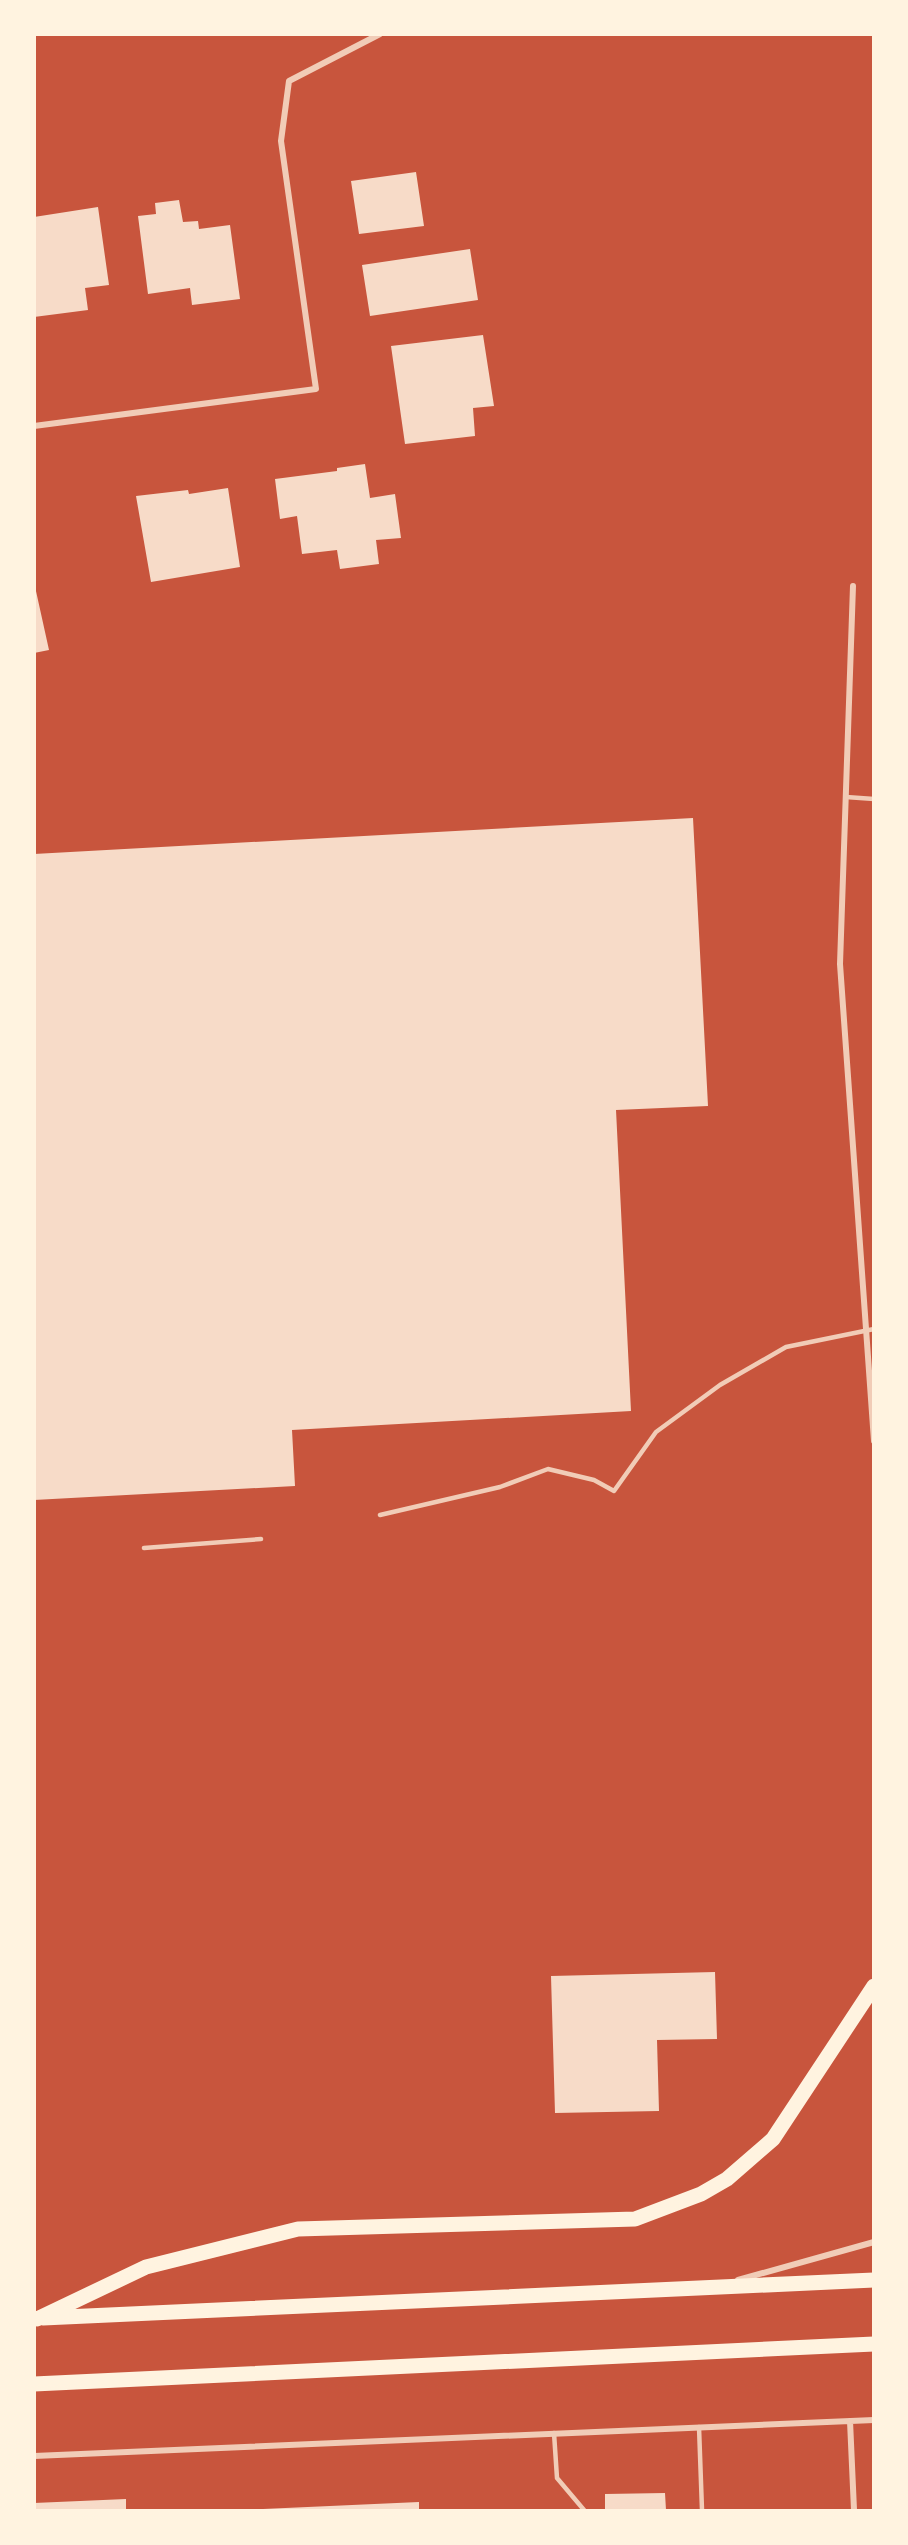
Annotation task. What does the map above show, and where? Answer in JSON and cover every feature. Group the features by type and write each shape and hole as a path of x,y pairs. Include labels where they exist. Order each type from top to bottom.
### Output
{"main road":[{"path":"36,2319 146,2267 298,2229 635,2219 701,2194 727,2179 773,2139 873,1986"},
{"path":"36,2319 873,2280"},
{"path":"34,2385 873,2344"}],"street":[{"path":"34,426 316,389 281,141 289,81 380,34"},
{"path":"853,586 840,964 873,1442"},
{"path":"708,2288 873,2242"},
{"path":"34,2456 873,2420"},
{"path":"850,2421 854,2511"}],"lane":[{"path":"846,797 873,798"},
{"path":"380,1515 500,1486 548,1469 594,1480 614,1491 656,1432 720,1385 786,1347 873,1329"},
{"path":"144,1548 261,1539"},
{"path":"699,2427 702,2511"},
{"path":"554,2433 557,2478 584,2511"}],"building":[{"path":"416,172 424,226 359,234 351,181"},
{"path":"179,200 183,222 198,221 199,229 230,225 240,299 192,305 190,288 148,294 138,216 156,214 155,203"},
{"path":"98,207 109,285 85,288 88,310 34,317 34,217"},
{"path":"470,249 478,300 370,316 362,265"},
{"path":"483,335 494,406 473,408 475,436 405,444 391,346"},
{"path":"365,464 370,498 395,494 401,538 376,540 379,564 340,569 337,550 302,554 297,516 280,519 275,479 337,471 337,468"},
{"path":"228,488 240,567 151,582 136,496 188,490 189,494"},
{"path":"34,582 49,650 34,653"},
{"path":"693,818 708,1106 616,1110 631,1411 292,1430 295,1486 34,1500 34,854"},
{"path":"715,1972 717,2039 657,2040 659,2111 555,2113 551,1976"},
{"path":"665,2493 666,2510 605,2510 605,2494"},
{"path":"126,2499 126,2510 34,2510 34,2503"},
{"path":"419,2502 419,2510 263,2510 263,2509"}]}
